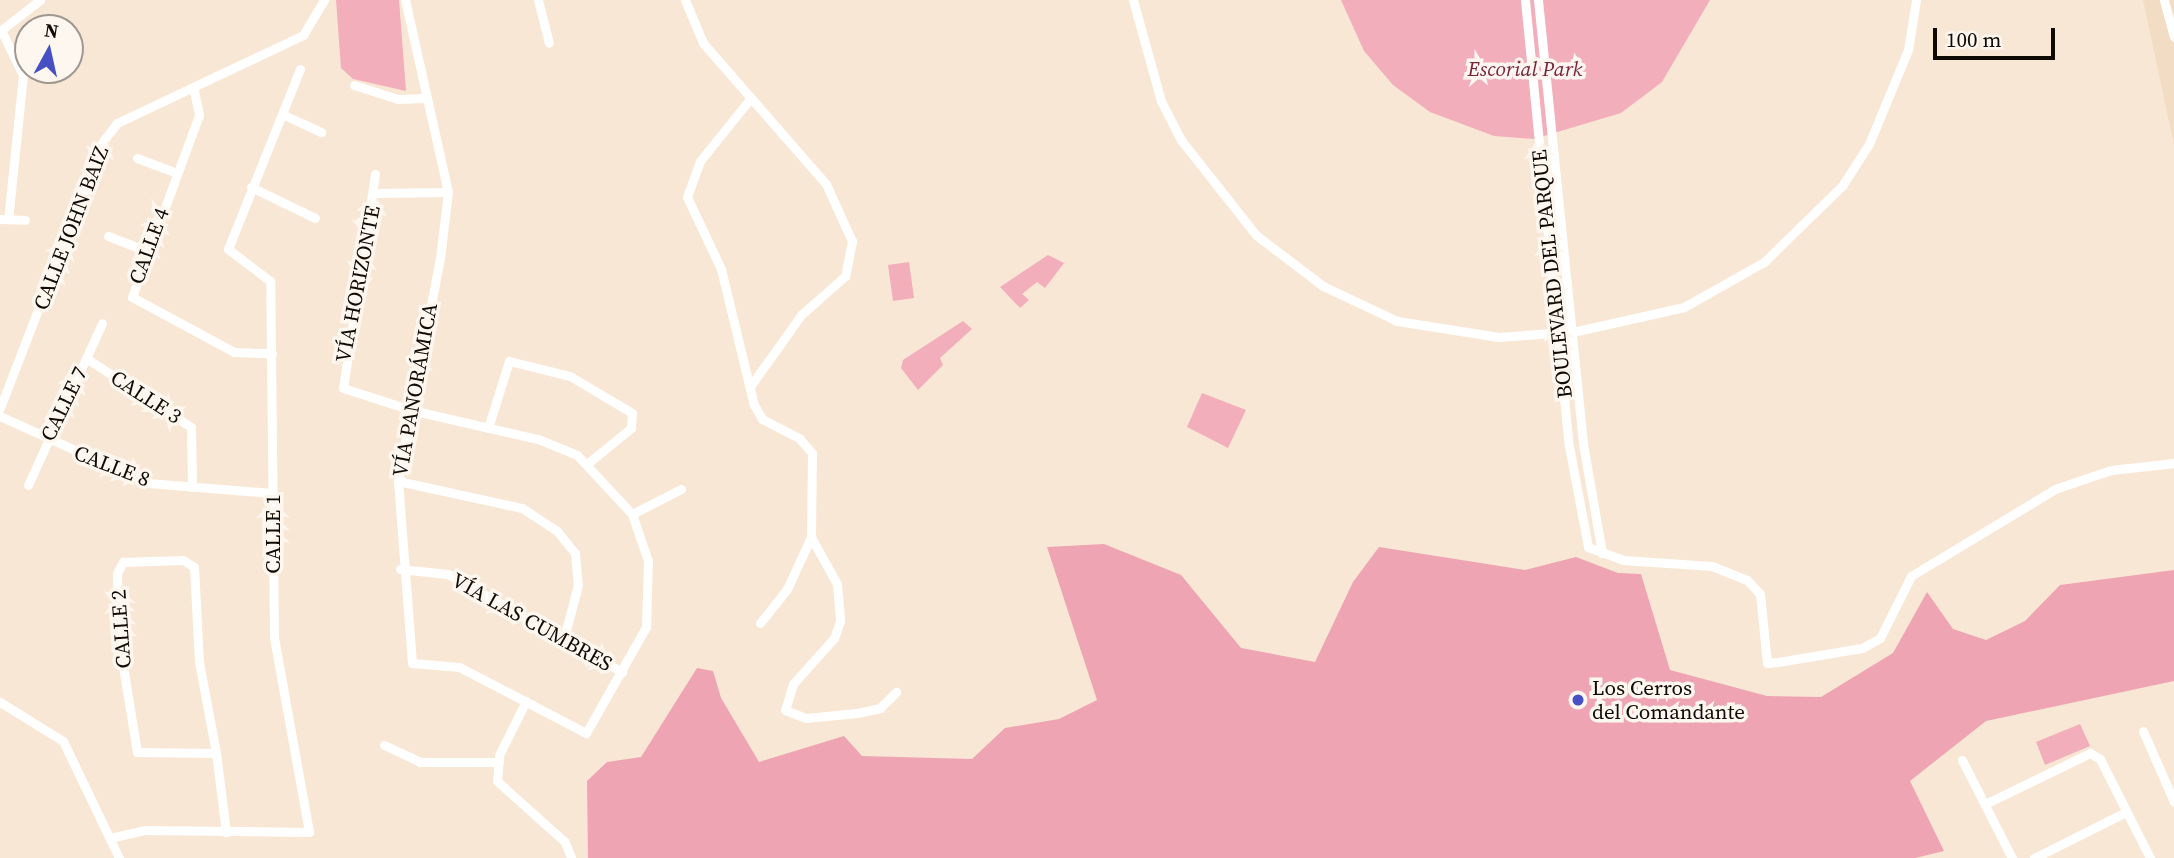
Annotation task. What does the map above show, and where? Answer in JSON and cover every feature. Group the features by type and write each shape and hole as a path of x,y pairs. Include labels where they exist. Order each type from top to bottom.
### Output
{"street":[{"path":"25,220 4,219 23,75 0,31 40,0"},
{"name":"CALLE JOHN BAIZ","path":"0,408 103,141 124,119 194,91 303,35 324,0"},
{"name":"VÍA PANORÁMICA","path":"405,0 448,192 398,481 400,569 412,663 459,667 526,701"},
{"path":"538,0 550,43"},
{"path":"685,0 704,43 826,184 852,242 845,275 801,316 751,384"},
{"path":"1133,0 1161,101 1181,141 1222,198 1290,263 1397,321 1479,336 1570,332 1700,301 1764,262 1804,226 1868,144 1908,50 1916,0"},
{"name":"BOULEVARD DEL PARQUE","path":"1525,0 1557,334 1588,547 1602,552 1570,332 1538,0"},
{"path":"2164,0 2174,37"},
{"name":"CALLE 1","path":"110,838 145,830 309,832 274,637 270,281 228,249 251,187 284,115 300,69"},
{"path":"354,85 398,99 425,98"},
{"name":"CALLE 4","path":"194,91 199,115 132,298 234,352 272,352"},
{"path":"750,99 700,161 687,197 721,269 762,419 799,438 812,453 811,537 787,589 760,623"},
{"path":"284,115 321,132"},
{"path":"137,158 177,173"},
{"name":"VÍA HORIZONTE","path":"375,174 376,193 340,379 343,388 411,410"},
{"path":"251,187 316,218"},
{"name":"VÍA HORIZONTE","path":"376,193 448,192"},
{"path":"107,237 147,251"},
{"name":"CALLE 7","path":"29,485 46,438 102,323"},
{"name":"CALLE 3","path":"86,358 191,427 192,487"},
{"path":"488,428 509,361 570,376 632,413 631,428 587,464"},
{"path":"411,410 538,439 587,464 632,514 648,561 651,598 646,627 586,733 526,701 499,762 498,781 565,842 571,858"},
{"name":"CALLE 8","path":"0,416 148,483 273,493"},
{"path":"1602,552 1622,560 1712,566 1747,580 1760,594 1767,663 1778,662 1862,648 1880,638 1910,576 2055,489 2111,470 2174,463"},
{"path":"398,481 522,508 557,531 575,553 578,585 564,638"},
{"path":"632,514 681,489"},
{"path":"811,537 837,584 840,621 834,638 793,684 785,710 793,718 857,713 880,708 896,692"},
{"name":"CALLE 2","path":"216,753 137,752 118,636 117,573 123,562 184,561 194,567 199,662 216,753 226,832"},
{"name":"VÍA LAS CUMBRES","path":"400,569 448,574 622,671"},
{"path":"0,702 63,741 119,858"},
{"path":"2143,731 2174,802"},
{"path":"384,745 420,762 499,762"},
{"path":"1985,804 2095,756 2150,858"},
{"path":"1962,760 2012,858"},
{"path":"2034,858 2126,811"}],"shaded area":[{"path":"2143,0 2174,0 2174,145"},
{"path":"1104,544 1181,575 1241,648 1315,662 1353,582 1379,547 1525,570 1576,557 1618,573 1641,574 1670,670 1767,696 1821,697 1893,653 1927,592 1953,629 1986,640 2025,621 2060,585 2174,570 2174,681 1986,721 1910,781 1944,851 1915,858 588,858 587,781 607,762 641,757 697,668 713,671 721,698 759,762 844,736 862,756 972,759 1005,728 1059,719 1097,700 1047,547"}],"green space":[{"path":"336,0 399,0 406,91 353,79 341,68"},
{"name":"Escorial Park","path":"1341,0 1710,0 1662,82 1621,113 1534,139 1494,136 1430,112 1393,85 1364,51"},
{"path":"1048,255 1064,263 1045,288 1037,282 1022,294 1029,300 1020,308 1000,287"},
{"path":"909,262 914,298 893,301 888,265"},
{"path":"963,321 972,329 940,358 943,365 918,390 901,368 903,360"},
{"path":"1202,393 1246,410 1228,448 1187,427"},
{"path":"2080,724 2090,746 2045,765 2036,742"}],"place":[{"name":"Los Cerros del Comandante","path":"1578,700"}]}
